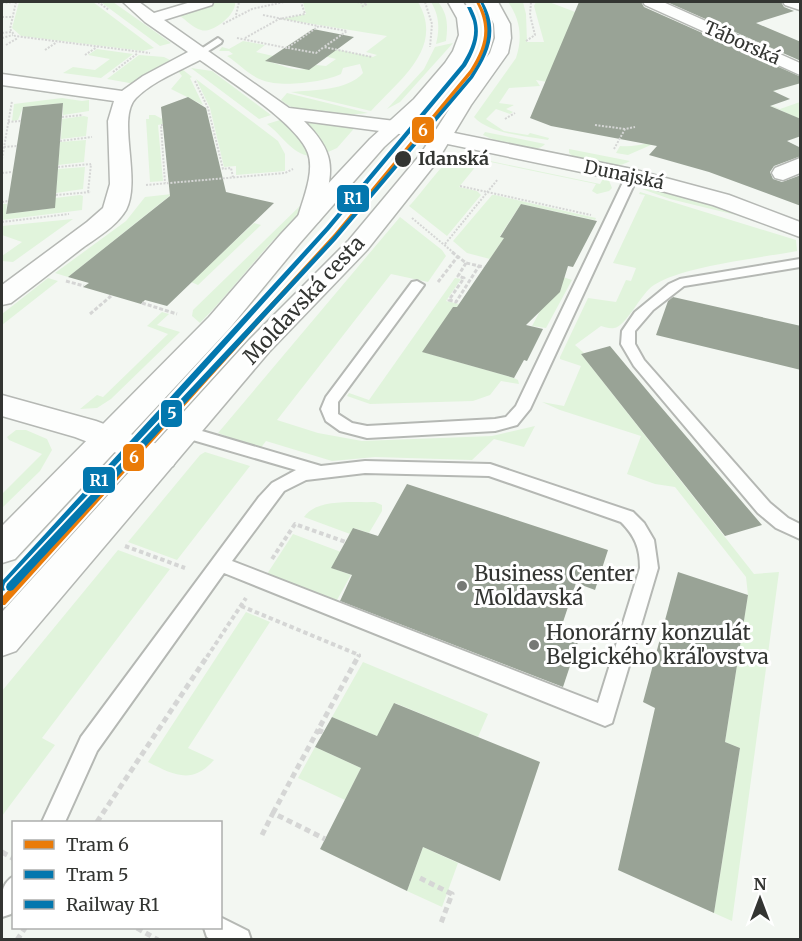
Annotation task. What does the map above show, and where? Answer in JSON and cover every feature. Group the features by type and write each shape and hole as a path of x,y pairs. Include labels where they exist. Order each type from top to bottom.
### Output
{"street":[{"path":"130,2 285,113 311,138 319,154 317,185 310,218"},
{"path":"151,19 206,2"},
{"path":"2,549 219,323 310,218 395,127 421,103 462,51 467,26 456,2"},
{"name":"Moldavská cesta","path":"2,639 259,346 358,245 391,207 488,71 502,45 502,24 491,2"},
{"name":"Táborská","path":"651,2 801,70"},
{"path":"791,2 801,5"},
{"path":"2,297 100,224 114,209 121,187 120,110 126,97 199,53"},
{"path":"2,79 126,97"},
{"path":"339,119 373,116 421,103"},
{"path":"285,113 395,127"},
{"path":"456,115 464,127 489,147"},
{"name":"Dunajská","path":"395,127 632,176 721,200 801,230"},
{"path":"4,412 84,429 161,458"}],"lane":[{"path":"199,53 218,41"},
{"path":"417,285 331,401 329,409 331,417 346,428 367,432 511,421 522,409 632,176"},
{"path":"801,263 680,284 670,288 633,323 626,335 629,348 639,363 764,508 782,523 801,532"},
{"path":"184,432 321,472"},
{"path":"53,821 89,744 215,571 278,487 303,474 365,467 490,470 627,517 646,540 650,554 649,568 605,716 455,651 376,620 259,579 215,571"},
{"path":"2,905 12,891"},
{"path":"220,929 239,939"}],"path":[{"path":"2,3 16,2 12,33"},
{"path":"236,16 238,2"},
{"path":"256,2 285,2"},
{"path":"222,25 236,16 280,2"},
{"path":"236,43 279,19 305,14 301,2"},
{"path":"357,2 367,4 361,7"},
{"path":"424,2 429,9 433,27 430,47"},
{"path":"523,42 529,41 535,35 531,2"},
{"path":"235,37 316,53 346,31 263,15"},
{"path":"2,17 13,16"},
{"path":"287,48 319,26"},
{"path":"2,33 155,53"},
{"path":"2,38 12,33"},
{"path":"6,45 20,37"},
{"path":"45,50 58,42"},
{"path":"85,55 97,47"},
{"path":"324,47 372,57"},
{"path":"197,77 192,78 208,108 222,169 231,168 233,177"},
{"path":"2,159 12,101 22,100"},
{"path":"505,118 515,113"},
{"path":"62,117 93,114"},
{"path":"8,122 21,121"},
{"path":"163,125 161,125 165,183"},
{"path":"595,125 626,129 635,127"},
{"path":"611,155 626,129"},
{"path":"60,141 93,137 92,146"},
{"path":"4,147 17,146"},
{"path":"88,202 91,155"},
{"path":"58,167 91,164"},
{"path":"56,195 285,173 298,166"},
{"path":"2,173 12,172"},
{"path":"445,244 498,179"},
{"path":"460,186 611,220"},
{"path":"2,202 8,201"},
{"path":"2,222 77,213"},
{"path":"408,214 466,263 484,267"},
{"path":"466,263 458,276 464,278 449,300 456,302 479,266"},
{"path":"90,314 111,296"},
{"path":"142,303 177,314"},
{"path":"98,821 295,524 346,542"},
{"path":"115,543 215,571"},
{"path":"241,606 359,655 321,731 261,835"},
{"path":"273,813 325,839"},
{"path":"420,878 452,894 441,923"},
{"path":"140,929 158,939"}],"green space":[{"path":"19,2 93,2 154,48 143,51 21,36 12,28"},
{"path":"113,2 171,43 160,46 102,3"},
{"path":"214,2 235,2 235,7 223,22 211,29 198,29 180,16"},
{"path":"303,2 418,2 425,19 426,34 422,49 405,75 371,111 291,92 329,89 348,83 363,73 360,64 343,68 341,74 324,79 280,84 258,78 227,56 233,54 229,51 219,51 222,47 229,49 243,41 265,45 256,52 273,56 266,61 297,69 316,65 326,66 336,59 324,56 334,49 373,57 377,55 366,52 387,36 282,19 306,14"},
{"path":"431,2 438,2 444,11 446,20 446,41 436,44 438,22"},
{"path":"508,2 523,2 527,42 544,42 534,6 536,2 549,2 735,73 773,64 800,76 800,79 757,99 780,109 800,102 800,119 756,99 628,155 616,153 620,146 644,144 668,136 713,111 536,80 540,86 509,88 499,103 514,105 506,109 513,112 510,114 496,109 486,119 504,131 528,135 530,133 549,138 548,140 498,131 474,117 516,58 519,28"},
{"path":"453,43 400,102 387,109 424,69 435,47"},
{"path":"97,49 133,54 101,78 63,73 73,67 95,70 110,59 88,55"},
{"path":"139,55 164,57 172,61 135,84 107,79"},
{"path":"191,68 212,71 271,115 259,119"},
{"path":"182,69 192,77 190,78 203,105 171,89 182,76 177,70"},
{"path":"196,79 278,141 285,154 285,171 236,175 236,166 224,167 210,108"},
{"path":"287,93 368,113 335,115 311,113 289,106 281,100"},
{"path":"62,98 89,100 89,111 63,115 63,103 23,107 18,120 12,121 14,104"},
{"path":"149,115 162,119 163,124 158,125 163,181 150,182 146,119 149,119"},
{"path":"88,117 86,136 61,139 62,119"},
{"path":"280,120 297,134 310,156 292,148 267,124"},
{"path":"311,121 358,124 337,148 326,153 304,123"},
{"path":"485,132 545,144 540,148 532,149 515,147 483,135"},
{"path":"86,140 84,162 58,165 60,142"},
{"path":"569,149 630,161 617,165 602,165 574,157 569,153"},
{"path":"459,154 476,154 476,158 600,184 604,177 608,178 612,188 597,194 592,191 596,184 481,160 459,187 477,191 481,195 447,236 409,206 447,161"},
{"path":"85,167 83,189 56,193 58,169"},
{"path":"650,188 712,204 736,215 670,199 642,189"},
{"path":"640,192 796,240 797,251 702,268 667,278 649,289 619,326 611,328 601,326 575,345 584,353 581,354 754,574 779,572 732,921 714,913 740,748 725,742 748,595 746,577 675,487 655,484 627,474 641,436 542,402 564,406 581,366 560,359 560,357 588,298 616,302 626,280 631,281 636,268 613,263 645,195 639,194"},
{"path":"172,194 68,277 55,273 126,221 145,197"},
{"path":"492,195 596,218 595,220 521,204 500,236 504,238 490,259 467,253 453,241"},
{"path":"83,196 82,210 2,220 2,204 7,204 6,214 54,208 55,198"},
{"path":"303,203 293,221 200,323 192,316 193,310"},
{"path":"400,217 442,250 446,256 428,282 391,274 277,420 318,433 362,441 492,436 535,426 524,447 494,439 472,460 375,457 332,461 266,441 260,449 218,433"},
{"path":"73,219 13,262 2,261 2,256 22,242 2,235 2,226"},
{"path":"254,223 261,225 198,285 191,282"},
{"path":"563,277 572,280 546,328 532,326 546,300 560,291"},
{"path":"48,278 58,281 2,325 2,314"},
{"path":"455,278 461,279 446,301 459,304 453,307 423,352 514,378 519,384 501,381 490,395 473,401 370,404 347,396 349,393 369,400"},
{"path":"162,312 169,314 157,325 180,332 111,399 97,408 80,409 97,395 103,397 168,334 147,326"},
{"path":"16,430 26,430 47,439 52,450 40,471 2,508 2,494 42,454 9,440 7,437"},
{"path":"205,452 250,466 177,560 128,542 200,455"},
{"path":"375,502 382,505 382,511 369,533 354,528 350,534 304,517 310,511 327,504"},
{"path":"293,534 341,552 332,568 351,575 337,600 267,574"},
{"path":"118,550 170,569 42,738 55,745 2,816 2,691"},
{"path":"246,612 270,622 188,748 214,760 198,773 190,775 175,774 148,762"},
{"path":"363,662 488,714 478,737 395,703 377,736 332,717"},
{"path":"315,747 361,768 345,800 298,778"},
{"path":"423,847 458,863 442,907 407,891"}],"building":[{"path":"579,2 641,2 644,7 801,77 801,83 773,91 790,99 770,106 801,119 801,136 787,141 801,148 801,156 774,166 770,172 773,179 782,182 801,175 801,206 709,172 649,155 657,146 551,126 530,118"},
{"path":"667,2 781,2 784,7 794,11 756,23 801,42 801,61"},
{"path":"313,29 354,37 309,70 265,61"},
{"path":"188,97 206,108 226,192 274,203 167,306 145,300 141,304 83,287 89,283 68,277 170,196 161,107"},
{"path":"63,103 55,208 6,214 23,107"},
{"path":"521,204 597,221 573,267 568,266 560,292 526,325 543,329 527,361 524,360 514,378 422,352 453,307 457,307 504,238 500,237"},
{"path":"673,297 801,326 801,370 656,335 668,301"},
{"path":"610,346 762,525 725,536 581,354"},
{"name":"Business Center Moldavská","path":"407,484 608,550 595,590 576,583 560,631 579,639 563,687 340,601 352,575 331,568 353,528 378,536"},
{"path":"678,572 748,595 725,742 740,748 714,913 618,870 655,708 643,702"},
{"path":"394,703 540,762 500,881 423,847 407,891 320,849 361,768 315,747 332,717 377,736"}],"tram line":[{"name":"6","path":"2,602 336,235 472,71 482,54 487,37 486,20 478,2"},
{"name":"5","path":"10,587 334,239 472,77 483,59 489,40 489,21 482,2"}],"rail line":[{"name":"R1","path":"2,587 328,228 464,65 476,36 475,23 469,8"}],"place":[{"name":"Idanská","path":"403,159"},
{"name":"Business Center Moldavská","path":"462,586"},
{"name":"Honorárny konzulát Belgického kráľovstva","path":"534,645"}]}
